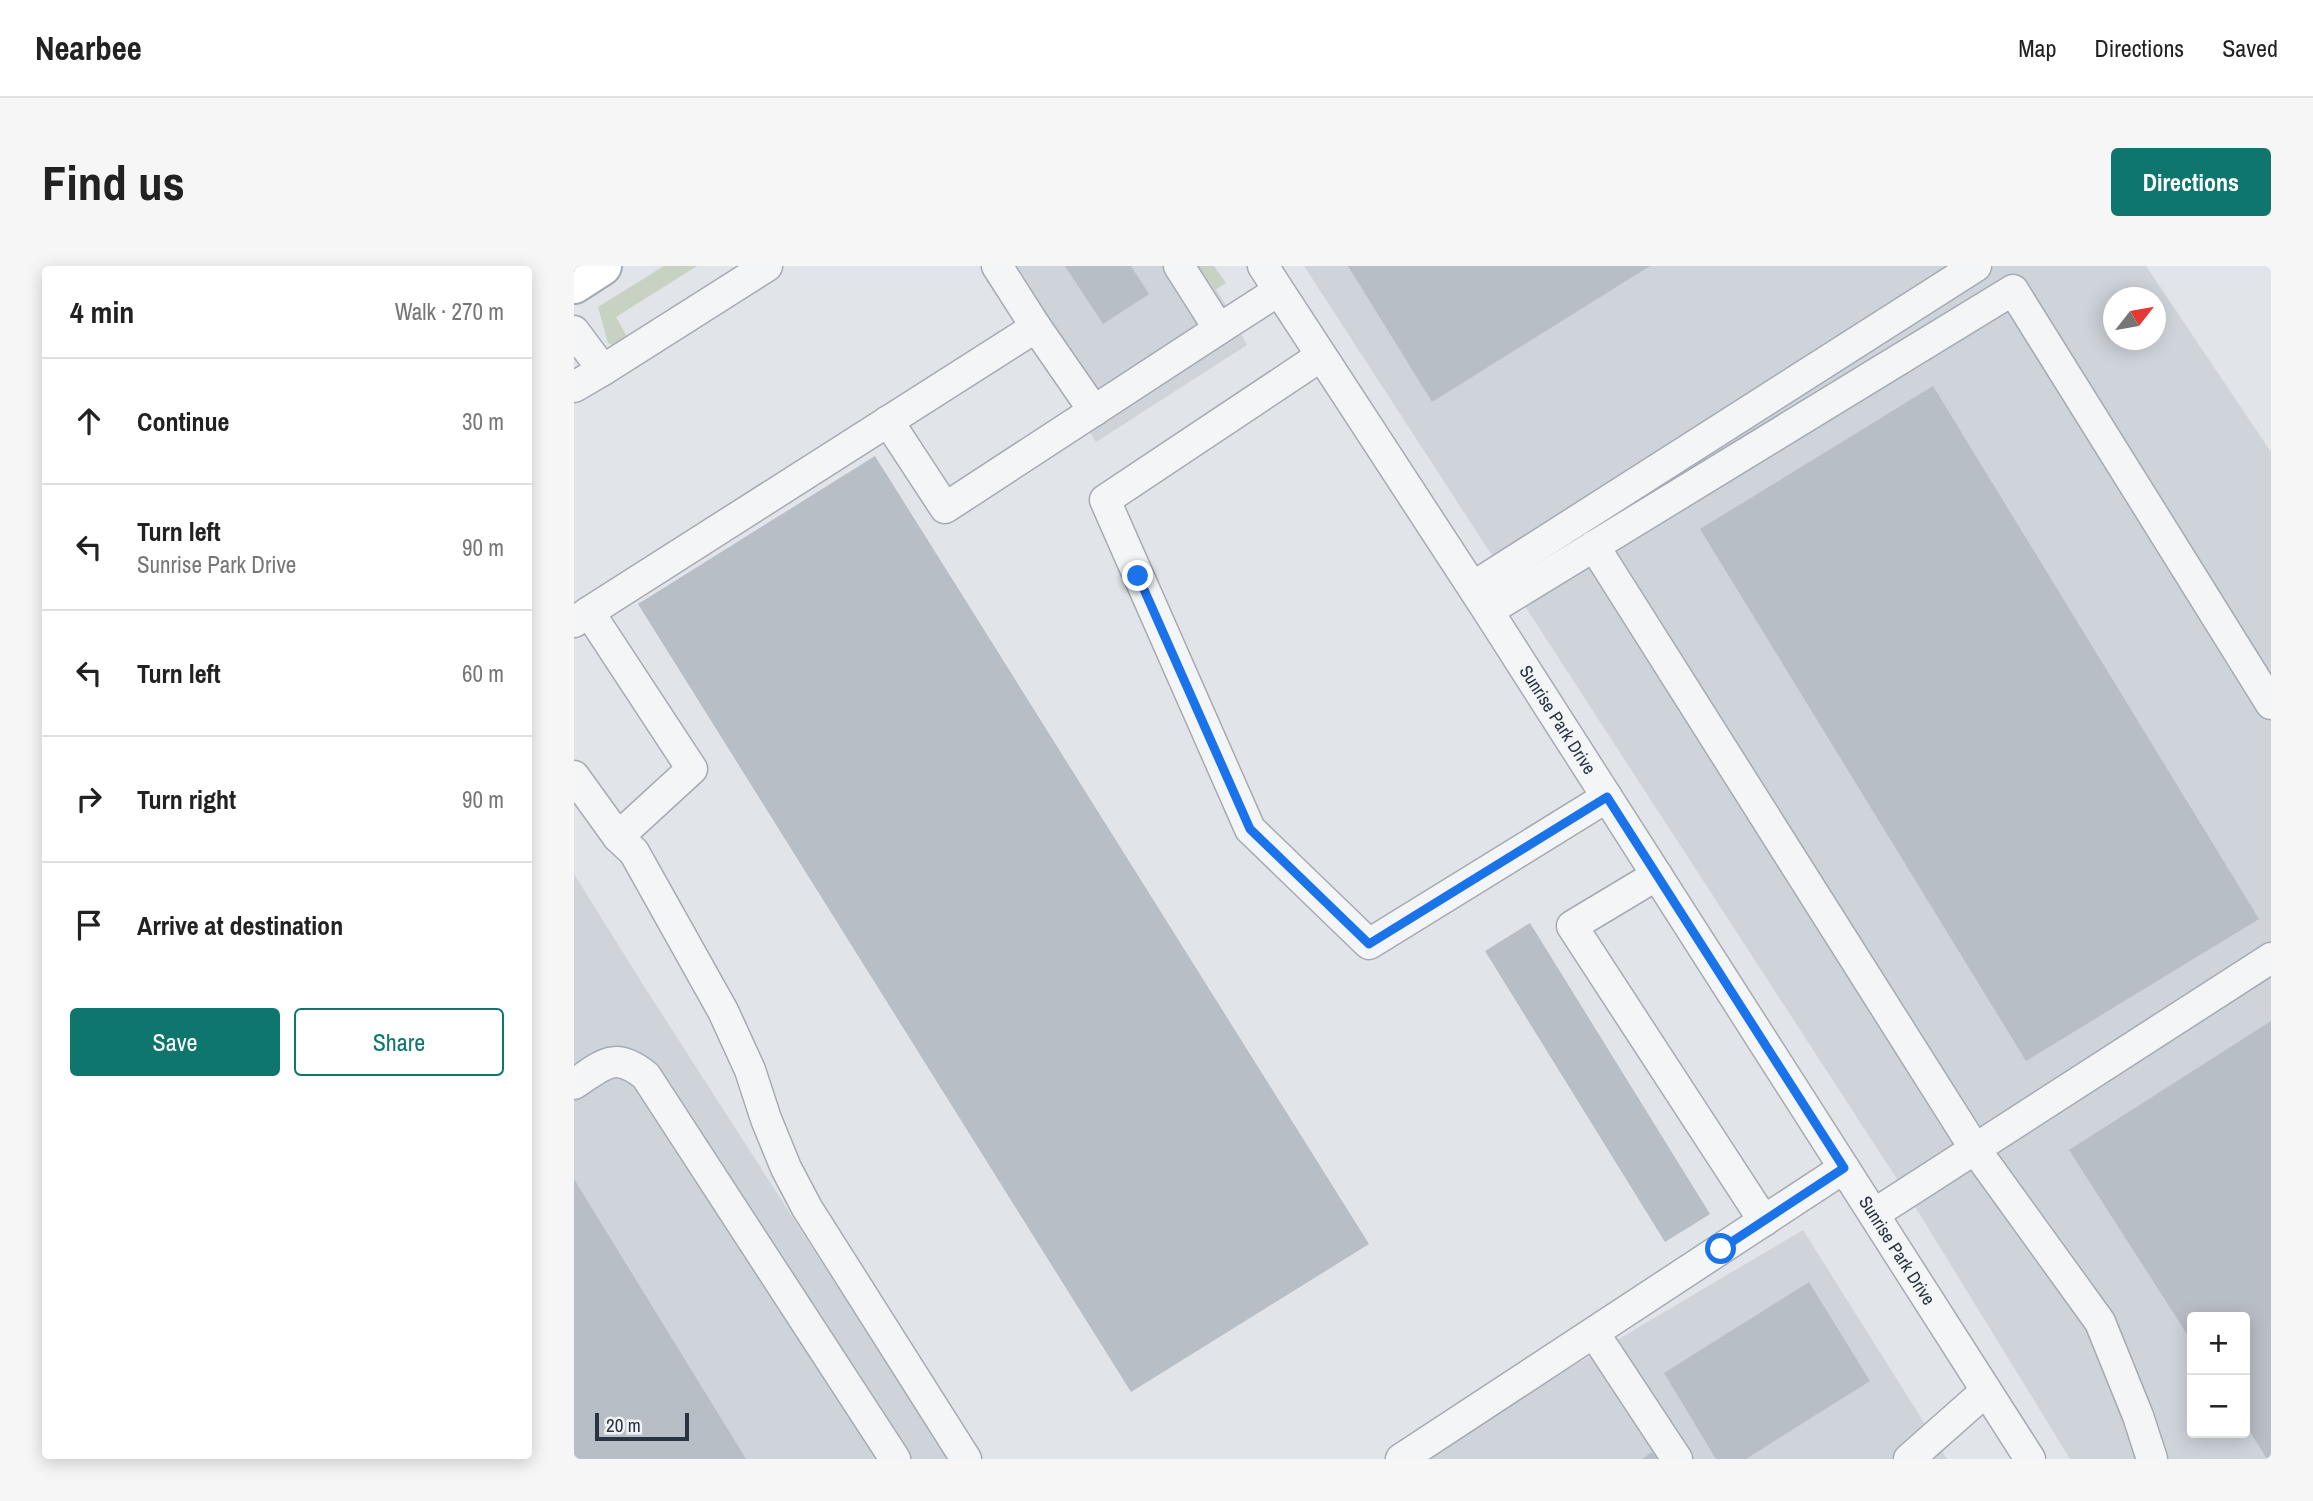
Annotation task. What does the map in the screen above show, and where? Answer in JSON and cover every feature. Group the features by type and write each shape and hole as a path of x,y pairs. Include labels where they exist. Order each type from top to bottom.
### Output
{"main road":[{"path":"574,284 602,266"}],"street":[{"path":"574,387 767,266"},
{"path":"997,266 1094,411"},
{"path":"1179,266 1219,329"},
{"name":"Sunrise Park Drive","path":"1263,266 1481,599 2030,1459"},
{"path":"1481,599 1976,266"},
{"path":"1481,599 1594,546 2013,290 2271,704"},
{"path":"888,421 945,508 1278,291"},
{"path":"618,837 692,769 582,617 1036,327"},
{"path":"574,331 603,370"},
{"path":"1321,356 1105,500 1250,829 1369,944 1607,797"},
{"path":"1594,546 1975,1149 2100,1322 2138,1416 2152,1459"},
{"path":"574,776 618,837 634,852 723,1011 750,1070 786,1168 807,1209 966,1459"},
{"path":"1657,875 1572,926 1764,1221"},
{"path":"1874,1214 2271,958"},
{"path":"574,1084 605,1064 615,1061 635,1068 646,1076 895,1459"},
{"path":"1401,1459 1844,1168"},
{"path":"1594,1333 1677,1459"},
{"path":"1909,1459 1986,1391"}],"shaded area":[{"path":"987,266 1201,266 1247,345 1096,442"},
{"path":"1304,266 2146,266 2160,287 2103,287 2103,350 2166,350 2166,296 2271,452 2271,1459 2070,1459 1919,1213"},
{"path":"574,874 642,983 948,1459 574,1459"},
{"path":"1803,1230 1947,1459 1416,1459"}],"green space":[{"path":"664,266 697,266 616,317 627,337 615,346 608,343 598,307"},
{"path":"1198,266 1214,266 1226,283 1215,290"}],"building":[{"path":"1065,266 1131,266 1149,294 1103,324"},
{"path":"1348,266 1650,266 1432,402"},
{"path":"1933,386 2259,919 2026,1061 1700,529"},
{"path":"875,456 1369,1244 1131,1392 638,604"},
{"path":"1530,923 1710,1214 1665,1242 1485,951"},
{"path":"2271,1021 2271,1459 2267,1459 2250,1432 2250,1312 2187,1312 2187,1334 2069,1150"},
{"path":"574,1179 746,1459 574,1459"},
{"path":"1809,1282 1870,1381 1746,1459 1716,1459 1664,1373"},
{"path":"1652,1452 1657,1459 1642,1459"}],"route":[{"path":"1138,576 1250,829 1369,944 1607,797 1844,1168 1721,1249"}]}
